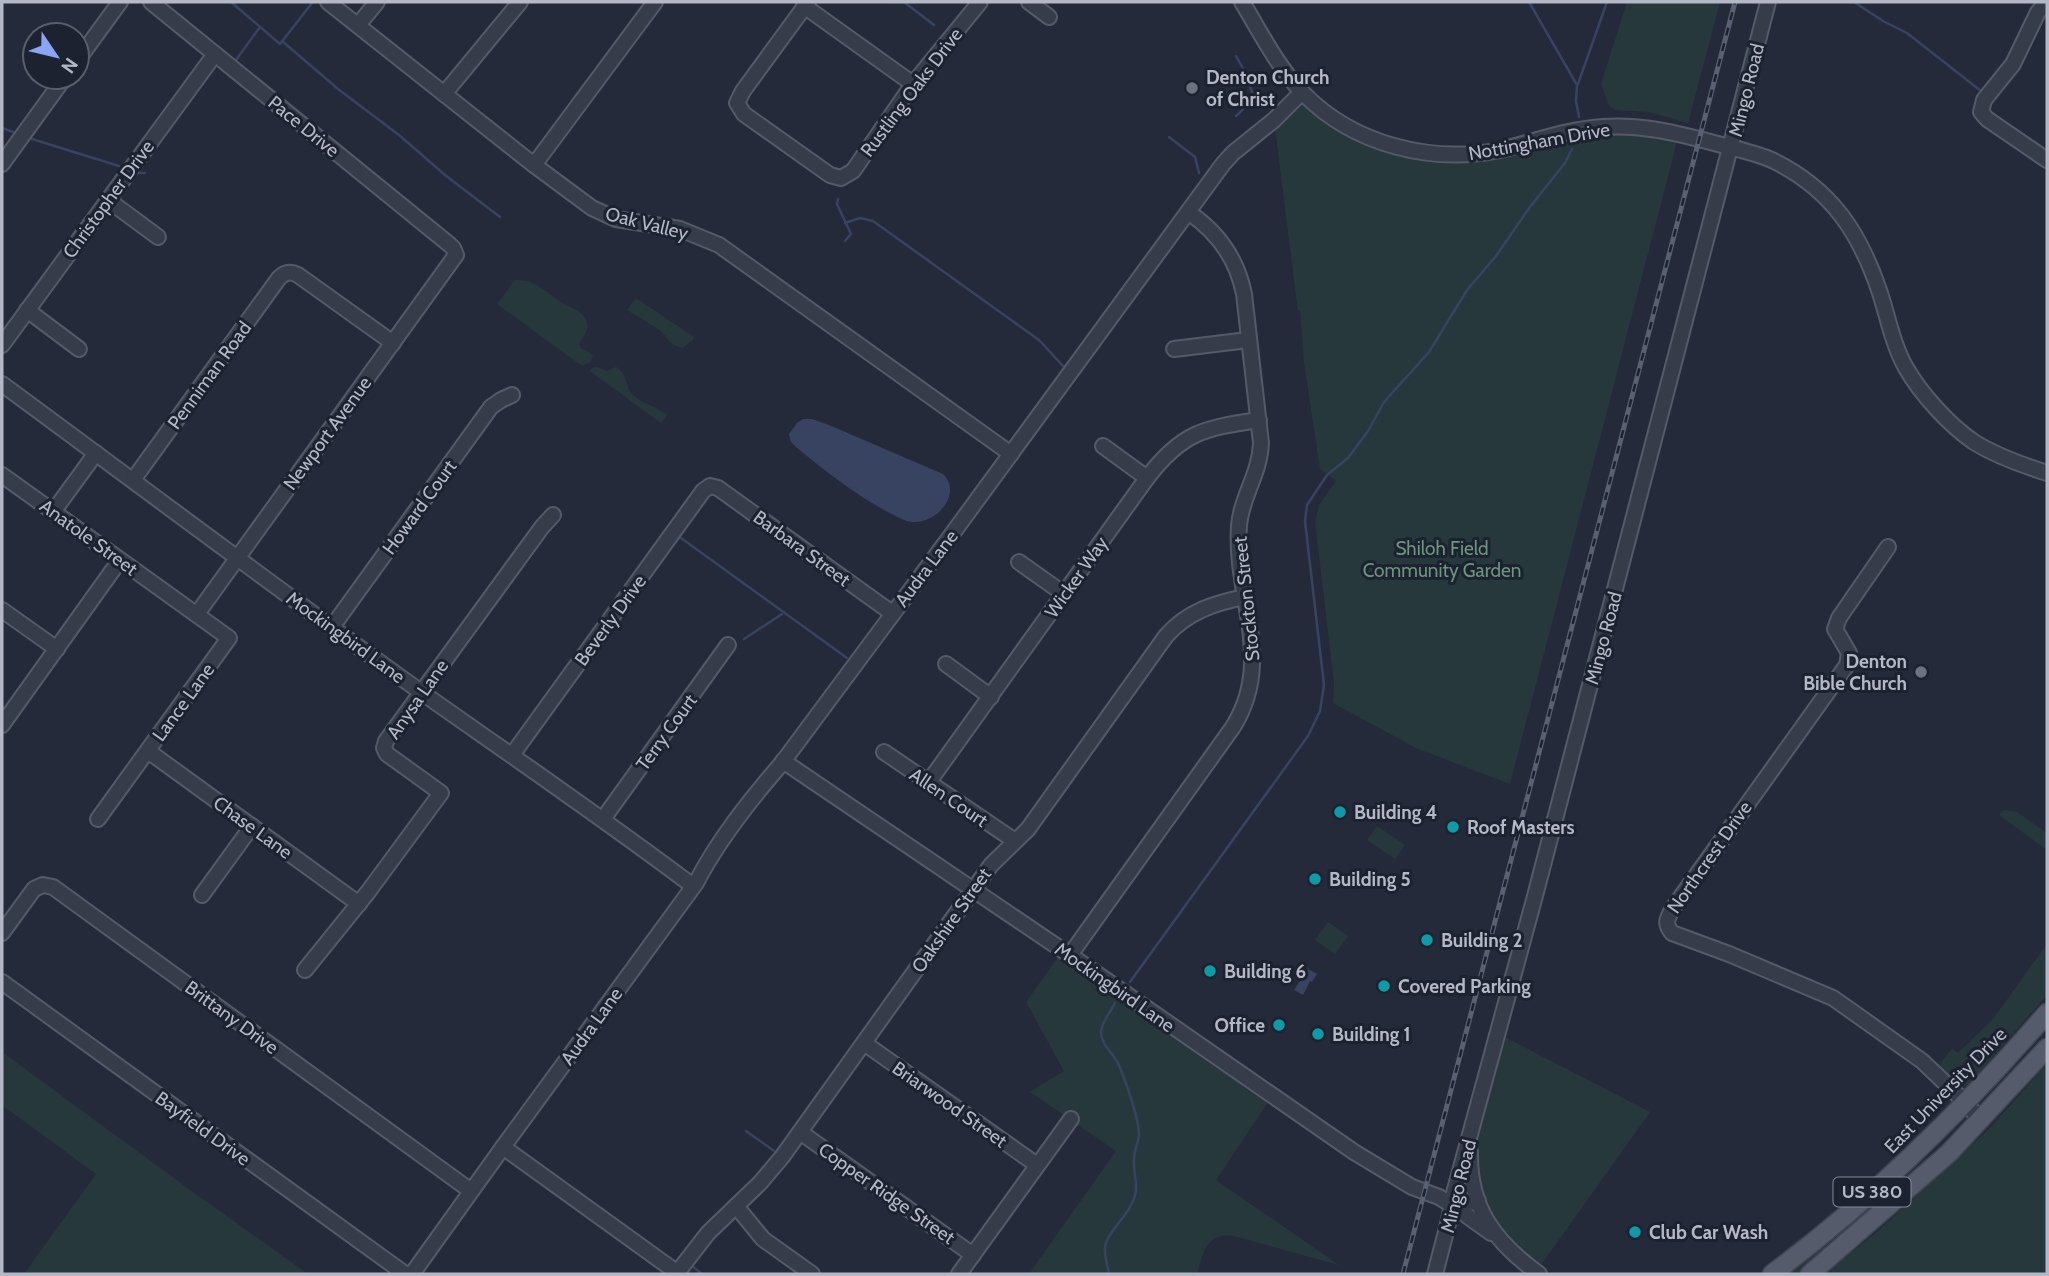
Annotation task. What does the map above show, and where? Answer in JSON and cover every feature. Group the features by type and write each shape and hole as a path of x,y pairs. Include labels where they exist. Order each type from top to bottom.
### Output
{"main road":[{"name":"East University Drive","path":"1772,1274 1868,1196 1913,1155 2047,1013"},
{"name":"US 380","path":"1810,1274 1921,1179 1981,1121 2047,1048"}],"street":[{"path":"91,42 120,2"},
{"name":"Pace Drive","path":"151,2 455,251"},
{"name":"Oak Valley","path":"328,2 592,208 623,220 670,226 719,245 1011,454"},
{"path":"358,25 377,2"},
{"path":"444,94 520,2"},
{"path":"534,165 655,2"},
{"name":"Rustling Oaks Drive","path":"806,4 743,90 737,103 744,114 830,175 841,178 852,171 913,84 980,2"},
{"path":"1029,2 1049,17"},
{"path":"1242,2 1284,70 1302,92"},
{"name":"Mingo Road","path":"1435,1274 1768,2"},
{"path":"2046,2 2038,12 2013,64 1983,100 1982,112 1987,119 2047,160"},
{"path":"806,4 913,84"},
{"name":"Christopher Drive","path":"2,345 215,54"},
{"path":"2,164 55,91"},
{"name":"Nottingham Drive","path":"1302,92 1319,108 1358,132 1424,153 1484,153 1585,129 1656,128 1731,147 1772,161 1805,181 1846,220 1869,263 1905,367 1922,392 1956,428 1974,442 2002,457 2047,473"},
{"name":"Audra Lane","path":"412,1274 693,886 730,829 1011,454 1228,158 1274,120 1302,92"},
{"path":"108,200 158,237"},
{"name":"Stockton Street","path":"1070,955 1233,727 1250,688 1253,662 1239,528 1243,504 1258,466 1261,443 1242,286 1233,259 1212,232 1188,212"},
{"name":"Newport Avenue","path":"197,614 452,262 455,251"},
{"name":"Penniman Road","path":"133,480 279,278 288,272 298,275 393,343"},
{"path":"27,310 79,349"},
{"path":"1174,349 1248,340"},
{"name":"Mockingbird Lane","path":"2,384 421,692 603,819 693,886"},
{"name":"Howard Court","path":"332,627 491,407 512,395"},
{"name":"Wicker Way","path":"928,783 1164,456 1189,437 1221,426 1259,420"},
{"path":"1103,446 1147,478"},
{"path":"53,512 96,453"},
{"name":"Anatole Street","path":"2,475 177,600"},
{"name":"Barbara Street","path":"710,486 718,488 892,613"},
{"name":"Beverly Drive","path":"512,755 710,486"},
{"name":"Anysa Lane","path":"305,970 359,904 441,793 390,756 384,748 388,737 553,515"},
{"name":"Northcrest Drive","path":"1888,547 1839,618 1835,629 1849,653 1847,665 1672,908 1667,926 1672,933 1833,998 1922,1061 1981,1121"},
{"path":"2,725 120,560"},
{"path":"1019,562 1064,594"},
{"name":"Oakshire Street","path":"678,1274 708,1233 768,1175 994,860 1033,822 1168,633 1183,620 1208,606 1245,597"},
{"name":"Lance Lane","path":"98,819 229,638 177,600"},
{"path":"2,610 57,649"},
{"name":"Terry Court","path":"603,819 728,645"},
{"path":"946,664 991,696"},
{"name":"Chase Lane","path":"148,751 359,904"},
{"name":"Allen Court","path":"884,752 1015,841"},
{"name":"Mockingbird Lane","path":"783,761 1354,1152 1412,1187 1439,1197 1501,1242"},
{"path":"202,895 252,826"},
{"name":"Brittany Drive","path":"2,933 34,889 43,885 53,887 471,1191"},
{"name":"Bayfield Drive","path":"2,982 405,1274"},
{"name":"Briarwood Street","path":"864,1043 1037,1165"},
{"path":"959,1274 1071,1119"},
{"path":"1474,1127 1470,1162 1478,1201 1489,1227 1519,1260 1539,1274"},
{"name":"Copper Ridge Street","path":"800,1132 973,1255"},
{"path":"503,1147 678,1274"},
{"path":"1452,1205 1478,1201"},
{"path":"736,1206 763,1239 812,1274"}],"green space":[{"path":"1627,2 1720,2 1688,123 1650,112 1615,110 1609,106 1601,84"},
{"name":"Shiloh Field Community Garden","path":"1302,92 1344,125 1447,155 1585,129 1679,134 1510,784 1416,748 1333,703 1334,683 1315,522 1319,505 1336,481 1320,469 1274,120"},
{"path":"515,280 534,284 545,290 577,310 586,319 587,329 579,344 591,353 593,357 590,362 582,366 497,304"},
{"path":"636,298 694,337 692,341 682,348 672,344 660,330 627,310"},
{"path":"597,367 607,371 616,367 620,370 633,395 667,415 661,423 590,371"},
{"path":"2003,810 2017,812 2047,833 2047,850 1999,815"},
{"path":"1377,826 1405,845 1395,859 1367,840"},
{"path":"1328,922 1348,936 1335,954 1315,940"},
{"path":"2047,944 2047,995 1969,1084 1953,1082 1941,1069 1941,1062 1952,1049 1958,1053 1993,1019"},
{"path":"1063,950 1272,1096 1216,1180 1339,1265 1234,1236 1225,1236 1217,1237 1207,1246 1197,1274 1029,1274 1116,1151 1030,1092 1064,1071 1026,1002"},
{"path":"1497,1033 1650,1112 1536,1272 1501,1242 1470,1162"},
{"path":"2,1052 308,1274 24,1274 96,1174 2,1105"},
{"path":"2047,1064 2047,1274 1772,1274 1815,1240 1843,1259 1877,1232 1990,1128"}],"water":[{"path":"803,419 829,425 943,474 949,482 947,501 934,516 914,522 904,520 875,505 834,477 791,442 789,434"},
{"path":"1308,969 1317,974 1303,995 1294,990"}],"waterway":[{"path":"231,2 280,44 312,3"},
{"path":"904,2 934,25"},
{"path":"1529,2 1577,85 1579,117"},
{"path":"1578,84 1607,2"},
{"path":"1854,2 1907,33 1981,91"},
{"path":"233,64 260,27"},
{"path":"282,41 338,89 500,217"},
{"path":"1236,56 1253,95"},
{"path":"1236,116 1260,92"},
{"path":"2,128 13,132"},
{"path":"1169,137 1195,157 1199,173"},
{"path":"32,139 119,166"},
{"path":"1130,982 1308,736 1320,711 1324,685 1305,521 1307,505 1327,475 1348,458 1368,431 1384,402 1429,352 1467,290 1496,256 1565,163 1572,149"},
{"path":"140,173 145,173"},
{"path":"838,199 837,204 851,234 845,241"},
{"path":"845,223 860,218 873,221 1039,340 1063,366"},
{"path":"681,538 847,658"},
{"path":"744,639 782,614"},
{"path":"1109,1274 1106,1242 1134,1200 1134,1156 1139,1133 1134,1108 1119,1065 1105,1045 1101,1032 1115,1003"},
{"path":"746,1131 777,1153"},
{"path":"691,1265 702,1274"}],"railway":[{"path":"1403,1274 1735,2"}],"place":[{"name":"Denton Church of Christ","path":"1192,88"},
{"name":"Denton Bible Church","path":"1921,672"},
{"name":"Building 4","path":"1340,812"},
{"name":"Roof Masters","path":"1453,827"},
{"name":"Building 5","path":"1315,879"},
{"name":"Building 2","path":"1427,940"},
{"name":"Building 6","path":"1210,971"},
{"name":"Covered Parking","path":"1384,986"},
{"name":"Office","path":"1279,1025"},
{"name":"Building 1","path":"1318,1034"},
{"name":"Club Car Wash","path":"1635,1232"}]}
